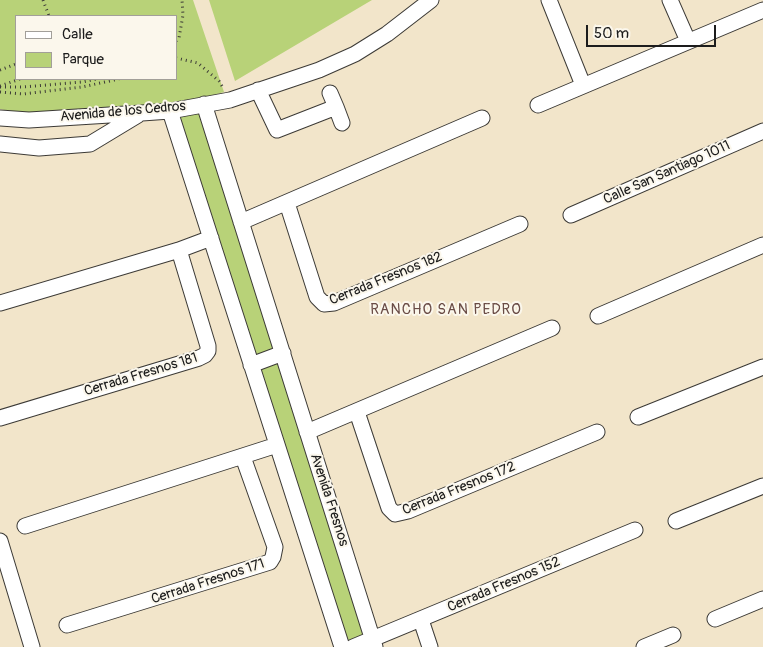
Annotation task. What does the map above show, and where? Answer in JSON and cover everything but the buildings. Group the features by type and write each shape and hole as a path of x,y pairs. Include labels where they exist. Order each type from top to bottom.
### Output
{"street":[{"name":"Avenida de los Cedros","path":"0,118 30,120 170,111 230,100 319,70 355,54 387,34 431,0"},
{"path":"549,0 584,85"},
{"path":"670,0 688,40"},
{"path":"538,105 688,40 763,10"},
{"path":"258,90 277,130 336,107"},
{"path":"330,92 342,122"},
{"name":"Avenida Fresnos","path":"204,104 374,643"},
{"path":"170,111 342,647"},
{"path":"0,144 39,148 90,144 142,113"},
{"path":"241,222 482,118"},
{"name":"Calle San Santiago 1011","path":"570,215 763,131"},
{"name":"Cerrada Fresnos 182","path":"287,203 316,297 324,304 334,303 520,224"},
{"path":"0,302 179,250 211,238"},
{"path":"598,316 763,245"},
{"name":"Cerrada Fresnos 181","path":"0,418 205,355 208,351 207,341 179,250"},
{"path":"307,432 552,328"},
{"path":"251,365 283,353"},
{"path":"638,417 763,366"},
{"name":"Cerrada Fresnos 172","path":"357,412 389,508 395,514 408,511 597,432"},
{"path":"25,526 277,445"},
{"name":"Cerrada Fresnos 171","path":"67,626 270,562 275,547 243,457"},
{"path":"676,521 763,486"},
{"name":"Cerrada Fresnos 152","path":"353,647 374,643 420,620 635,530"},
{"path":"0,541 32,647"},
{"path":"715,619 763,599"},
{"path":"420,620 430,647"},
{"path":"644,647 673,635"}],"path":[{"path":"43,0 49,15"},
{"path":"178,39 183,16 182,0"},
{"path":"178,58 198,63 219,82 230,100"},
{"path":"0,70 15,64"},
{"path":"0,86 17,80"},
{"path":"0,86 23,87 92,80"},
{"path":"0,92 23,94 72,88 114,80"}],"green space":[{"path":"0,0 193,0 224,92 165,107 31,116 0,109"},
{"path":"209,0 372,0 235,81"},
{"path":"204,104 375,647 342,647 170,111"}],"district":[{"name":"RANCHO SAN PEDRO","path":"446,310"}]}
